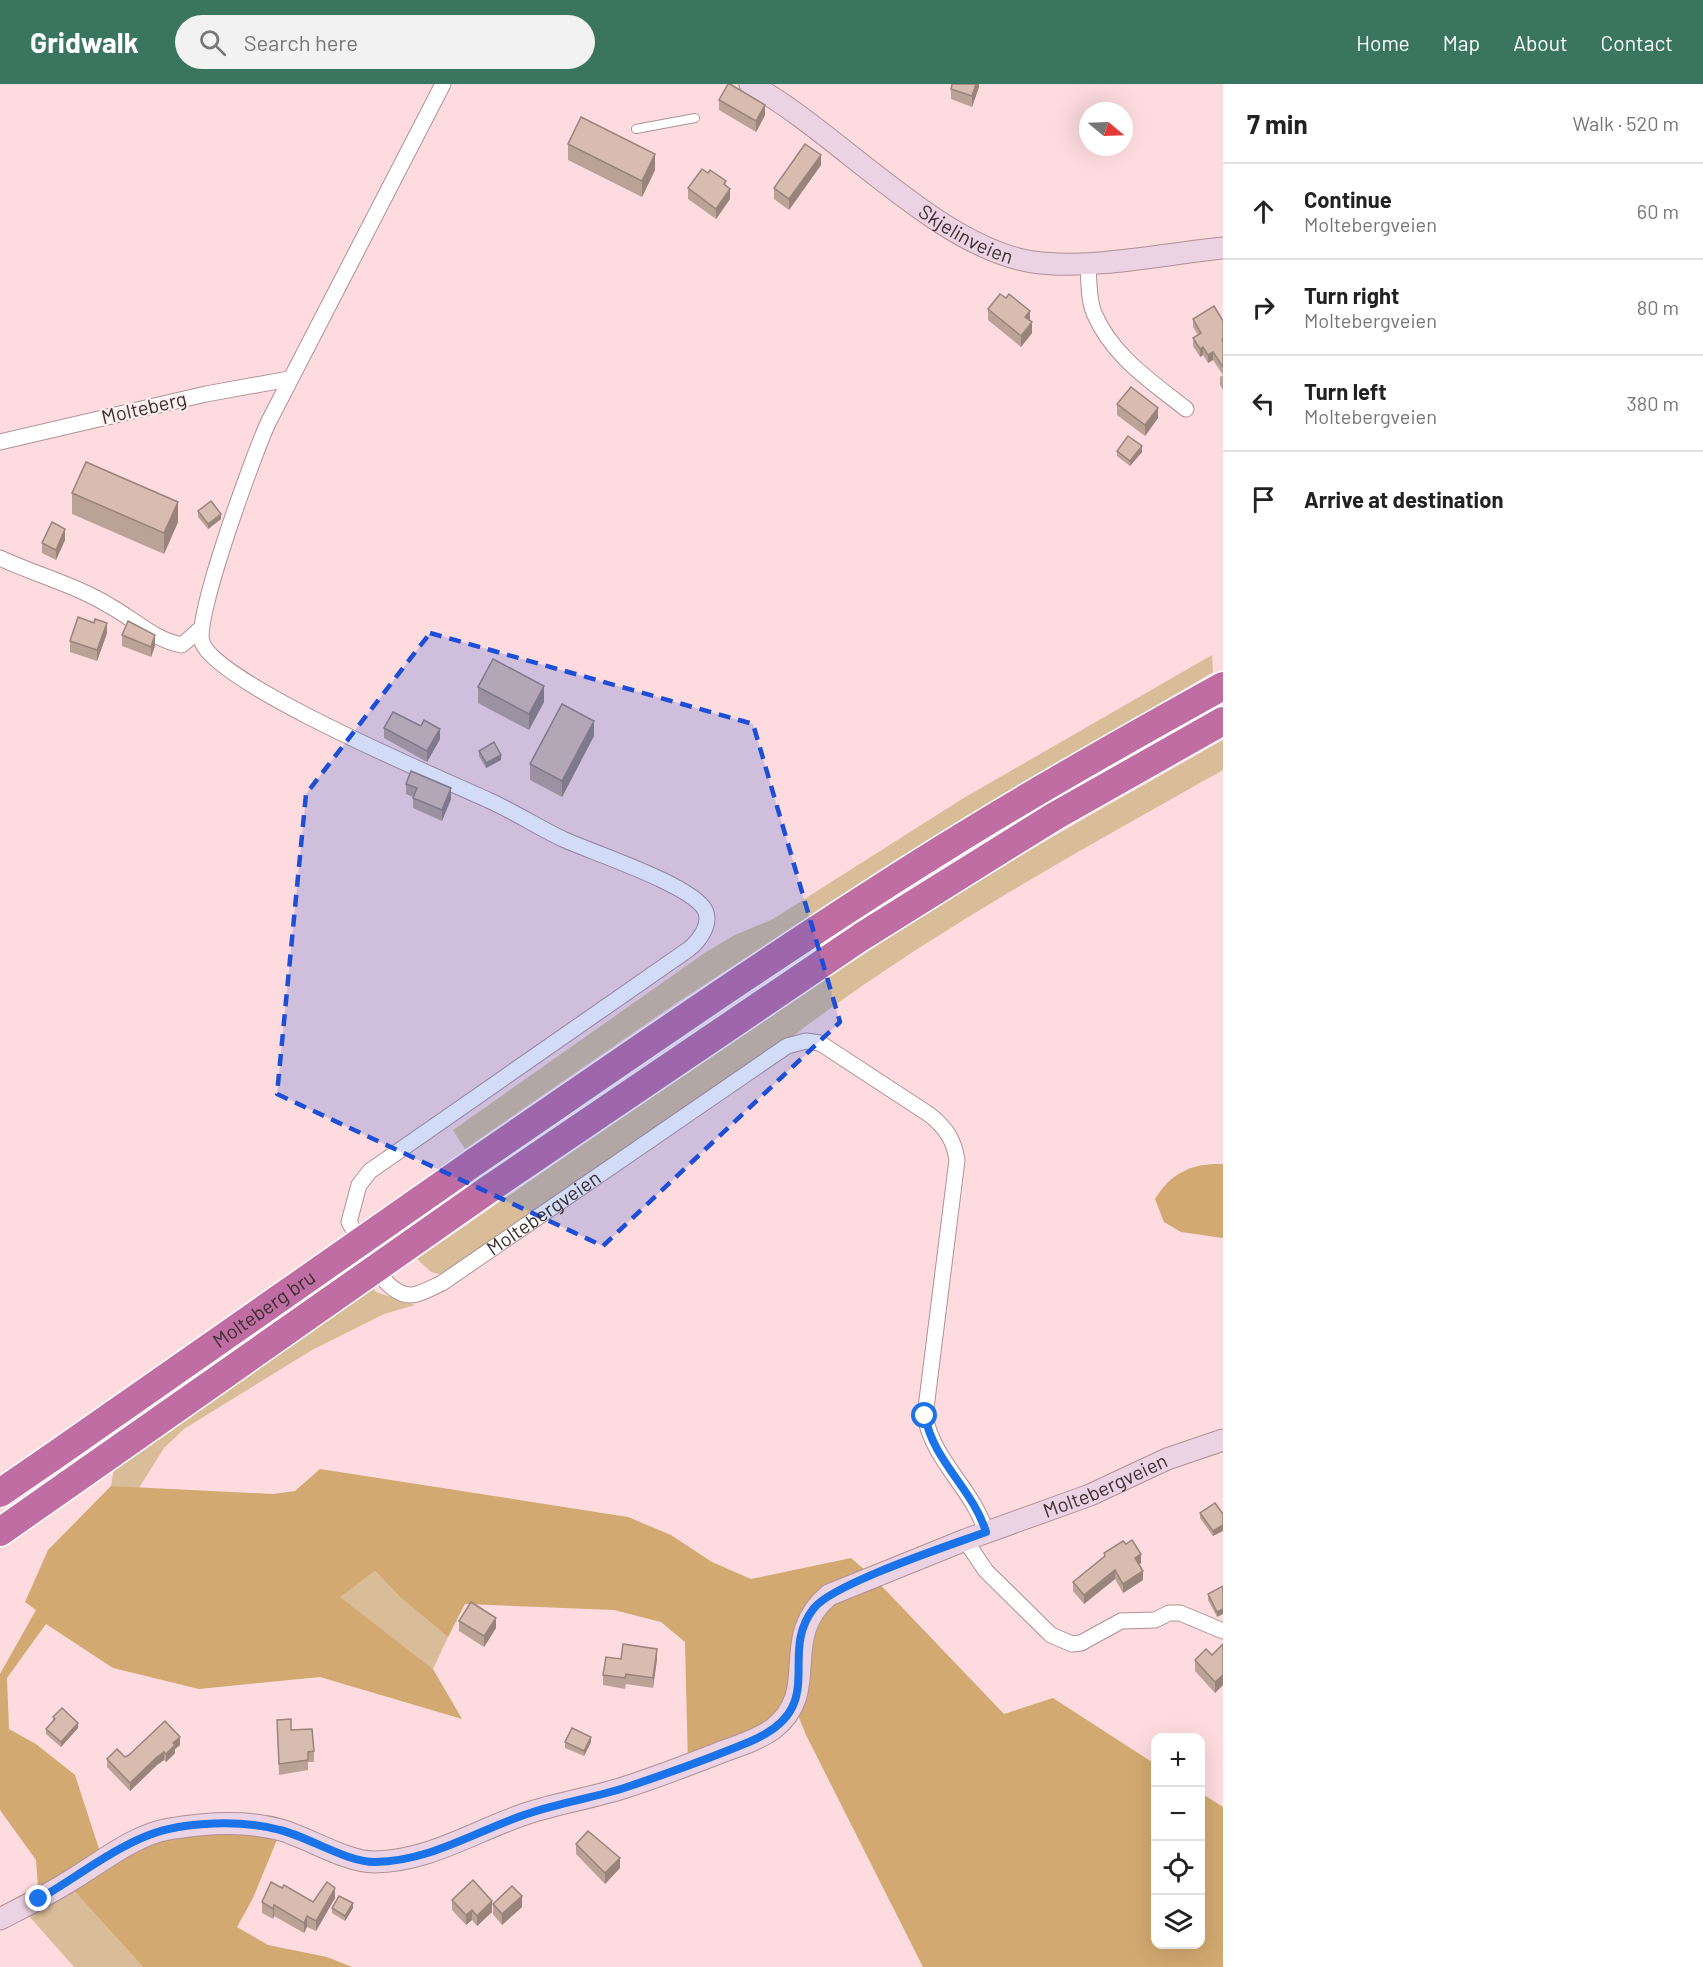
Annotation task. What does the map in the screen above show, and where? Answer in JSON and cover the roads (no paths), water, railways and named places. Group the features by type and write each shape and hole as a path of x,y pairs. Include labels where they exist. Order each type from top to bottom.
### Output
{"highway":[{"name":"Molteberg bru","path":"0,1493 750,973 945,847 1103,753 1223,686"},
{"name":"Molteberg bru","path":"0,1532 492,1187 861,937 1055,816 1223,721"}],"main road":[{"name":"Skjelinveien","path":"750,84 810,123 923,210 972,240 1005,255 1032,261 1088,262 1223,248"},
{"name":"Moltebergveien","path":"0,1919 67,1883 132,1843 167,1830 231,1824 255,1825 281,1830 361,1860 394,1860 445,1848 524,1815 621,1788 688,1766 771,1731 787,1717 794,1705 799,1685 801,1642 806,1621 822,1601 845,1586 1090,1495 1167,1459 1223,1440"}],"street":[{"path":"210,656 202,644 199,630 253,457 289,378 443,84"},
{"path":"1088,262 1094,312 1112,346 1131,365 1186,409"},
{"name":"Molteberg","path":"0,442 206,394 289,378"},
{"path":"0,558 111,606 134,624 171,643 210,656"},
{"path":"182,645 199,630"},
{"name":"Moltebergveien","path":"210,656 285,704 390,757 491,801 564,839 623,863 693,897 706,911 706,922 700,940 370,1171 359,1185 349,1221 384,1281 397,1292 412,1296 442,1283 787,1046 806,1041 820,1043 930,1115 943,1125 955,1146 957,1160 925,1416 935,1448 974,1503 986,1532"},
{"path":"964,1540 986,1571 1051,1635 1060,1641 1081,1643 1121,1621 1155,1620 1169,1613 1180,1613 1223,1631"}],"lane":[{"path":"636,129 695,118"}]}
